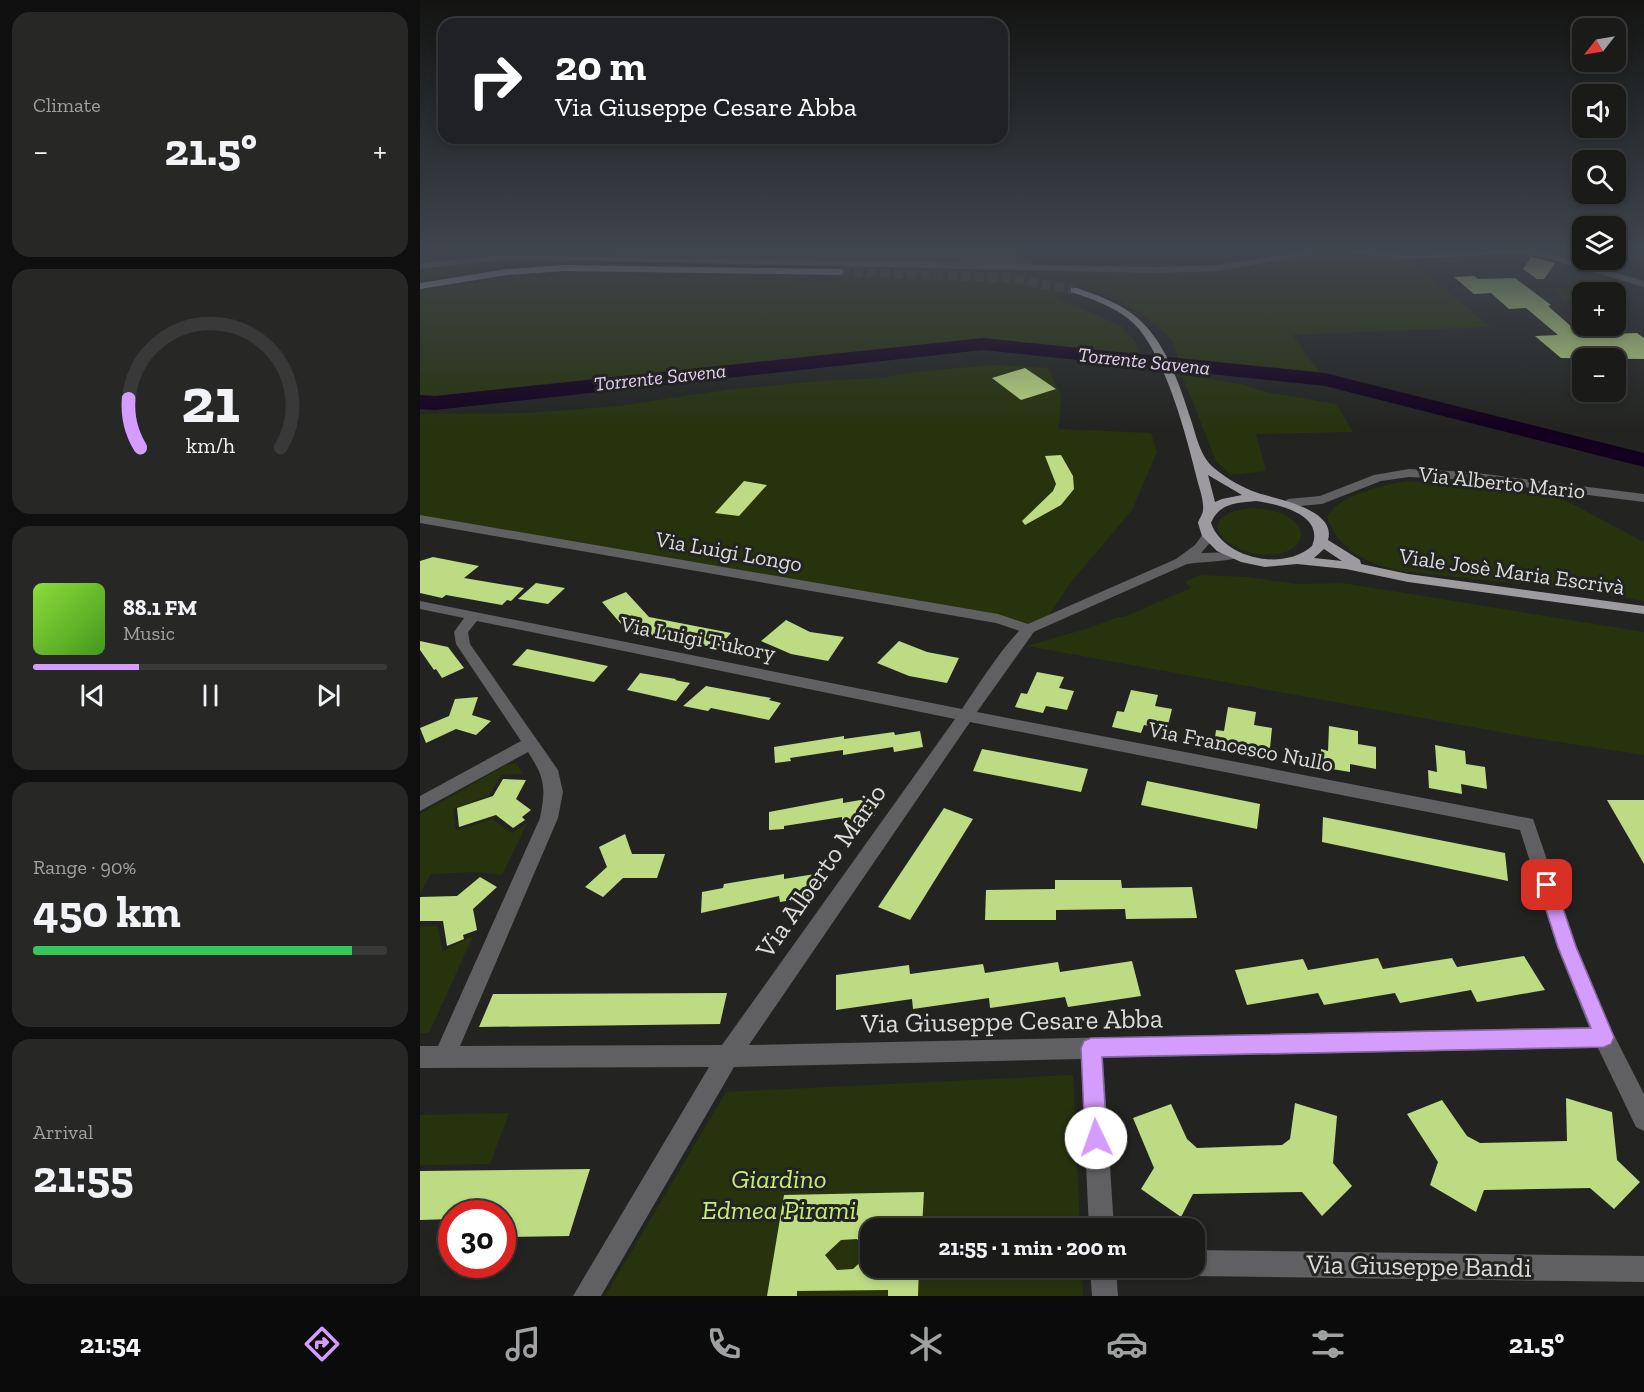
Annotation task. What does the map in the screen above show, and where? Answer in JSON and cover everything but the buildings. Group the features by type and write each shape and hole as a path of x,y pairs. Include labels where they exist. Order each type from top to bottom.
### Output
{"main road":[{"path":"1118,309 1142,327 1158,352 1180,404 1210,511"},
{"path":"1196,456 1222,481 1256,497 1288,503 1300,508 1317,522 1321,532 1321,541 1317,549 1298,560"},
{"path":"1235,556 1214,544 1208,537 1203,523 1210,511 1228,501 1256,497"},
{"name":"Viale Josè Maria Escrivà","path":"1321,541 1341,556 1375,571"},
{"name":"Viale Josè Maria Escrivà","path":"1235,556 1267,563 1298,560 1408,578 1644,610"}],"street":[{"name":"Via Alberto Mario","path":"1288,503 1314,502 1378,478 1420,473 1501,480 1644,498"},
{"path":"1317,522 1316,512 1328,498"},
{"name":"Via Luigi Longo","path":"420,519 998,619 1029,629"},
{"name":"Via Alberto Mario","path":"1181,562 1200,548 1208,537"},
{"name":"Via Alberto Mario","path":"586,1296 728,1056 1013,648 1029,629 1181,562 1208,556 1235,556"},
{"name":"Via Luigi Tukory","path":"420,605 967,716"},
{"path":"444,1057 549,818 554,792 549,770 463,644 462,632 473,616"},
{"name":"Via Francesco Nullo","path":"967,716 1527,824 1567,947 1604,1037"},
{"path":"420,804 530,744"},
{"path":"1604,1037 1644,1119"},
{"name":"Via Giuseppe Cesare Abba","path":"420,1057 728,1056 1604,1037"},
{"path":"1091,1048 1100,1218"},
{"name":"Via Giuseppe Bandi","path":"1205,1263 1644,1269"},
{"path":"1103,1278 1104,1296"}],"green space":[{"path":"420,309 1083,309 1124,327 1124,332 1134,339 1142,361 983,344 435,403 420,409"},
{"path":"1135,309 1469,309 1490,327 1292,335 1325,380 1180,364 1172,340"},
{"path":"994,365 1048,368 1061,395 1059,429 1151,433 1157,452 1132,510 1072,581 1039,629 420,521 420,414 528,413 618,406 726,390 830,380 882,378 914,372"},
{"path":"1182,375 1241,384 1265,392 1336,404 1353,432 1256,434 1266,471 1231,475 1216,461"},
{"path":"1408,481 1561,498 1644,542 1644,601 1587,591 1401,571 1366,560 1339,539 1327,517 1340,503 1363,492"},
{"path":"1250,508 1266,509 1290,518 1300,530 1300,540 1291,549 1277,554 1246,551 1232,545 1223,537 1218,528 1220,520 1230,513"},
{"path":"1200,575 1247,577 1297,584 1343,583 1644,632 1644,755 1539,739 1027,646 1124,617 1191,588 1185,582"},
{"path":"516,763 523,774 502,774 490,795 453,809 456,831 492,819 512,833 527,823 502,875 475,872 431,874 420,893 420,814 506,765"},
{"path":"420,926 437,926 443,951 473,936 429,1033 420,1033"},
{"name":"Giardino Edmea Pirami","path":"1073,1075 1080,1218 860,1218 860,1278 1082,1278 1083,1296 605,1296 726,1092"},
{"path":"509,1113 490,1164 420,1165 420,1115"}],"waterway":[{"name":"Torrente Savena","path":"420,402 435,403 983,344 1325,380 1644,460"}],"route":[{"path":"1096,1138 1091,1048 1604,1037 1567,947 1547,885"}]}
